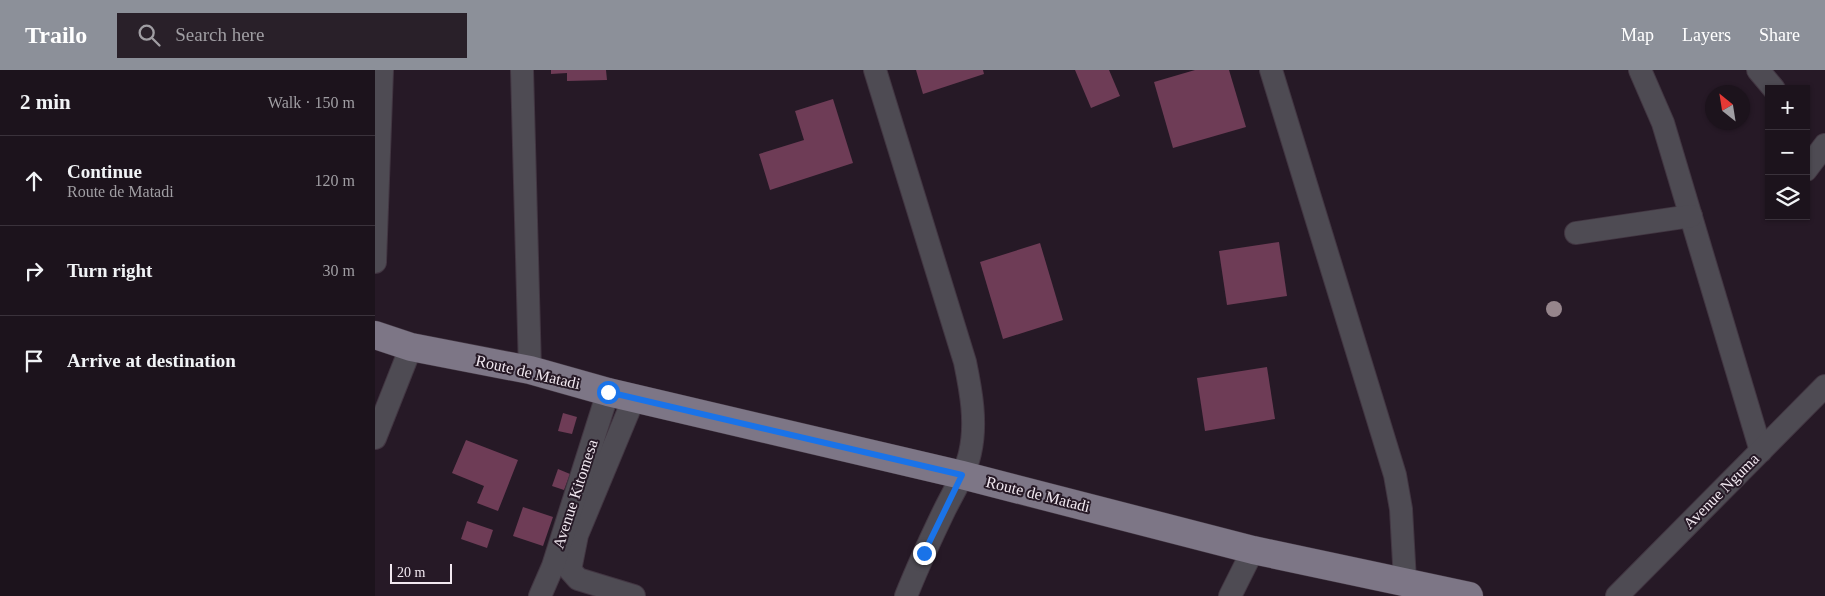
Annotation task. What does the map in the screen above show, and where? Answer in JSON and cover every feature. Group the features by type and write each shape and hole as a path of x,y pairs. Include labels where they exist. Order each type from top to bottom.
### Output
{"main road":[{"name":"Route de Matadi","path":"375,335 411,347 530,370 621,395 962,475 1253,550 1469,596"}],"street":[{"path":"375,262 382,70"},
{"path":"522,70 530,370"},
{"path":"875,70 965,362 971,390 973,427 970,453 962,475 924,553 906,596"},
{"path":"1271,70 1395,475 1401,509 1405,581"},
{"path":"1640,70 1663,123 1761,450"},
{"path":"1758,70 1771,85"},
{"path":"1810,165 1825,145"},
{"path":"1576,233 1691,216"},
{"path":"375,438 411,347"},
{"name":"Avenue Nguma","path":"1617,596 1825,386"},
{"path":"621,395 577,535 570,570 577,579 634,596"},
{"name":"Avenue Kitomesa","path":"541,596 621,395"},
{"path":"1230,596 1253,550"}],"building":[{"path":"551,70 606,70 607,80 567,81 567,73 551,74"},
{"path":"916,70 983,70 984,74 923,94"},
{"path":"1075,70 1109,70 1120,96 1091,108"},
{"path":"1195,70 1229,70 1246,127 1173,148 1154,82"},
{"path":"833,99 853,163 770,190 759,154 804,140 795,111"},
{"path":"1279,242 1287,296 1227,305 1219,251"},
{"path":"1040,243 1063,320 1003,339 980,262"},
{"path":"1267,367 1275,419 1205,431 1197,378"},
{"path":"563,413 577,417 572,434 558,431"},
{"path":"466,440 518,460 498,511 477,503 484,486 452,473"},
{"path":"558,469 570,474 564,490 552,486"},
{"path":"523,507 553,517 543,546 513,536"},
{"path":"467,521 493,530 487,548 461,539"}],"route":[{"path":"608,392 962,475 924,553"}]}
